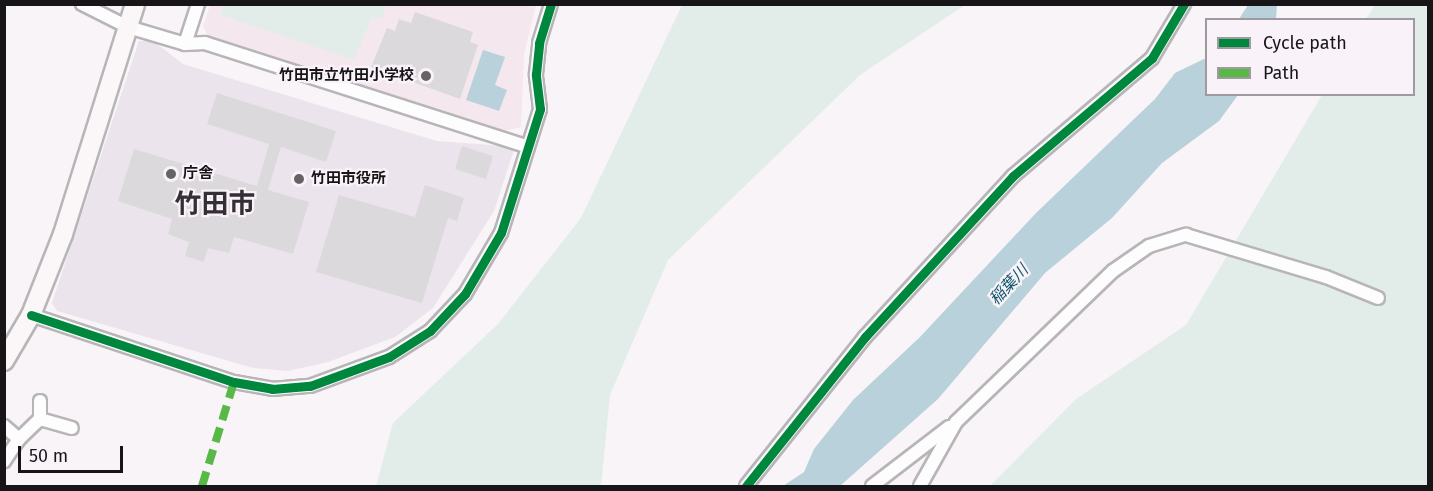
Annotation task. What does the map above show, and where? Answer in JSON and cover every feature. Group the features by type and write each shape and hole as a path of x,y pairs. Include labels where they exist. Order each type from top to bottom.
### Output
{"street":[{"path":"82,4 128,27 185,44 204,43 528,147"},
{"path":"4,361 32,315 63,234 135,4"},
{"path":"185,44 198,4"},
{"path":"32,315 234,382 272,389 310,386 389,357 430,331 465,294 501,233 540,109 539,43 551,4"},
{"path":"746,486 865,337 1013,176 1152,58 1184,4"},
{"path":"872,486 956,422 1113,271 1149,246 1186,235 1378,298"},
{"path":"4,461 19,439 40,419 40,401"},
{"path":"40,419 72,428"},
{"path":"920,486 956,422"},
{"path":"4,426 19,439"}],"shaded area":[{"path":"224,4 387,5 381,19 372,17 354,60 221,15"},
{"name":"竹田市立竹田小学校","path":"210,5 536,5 524,55 521,127 503,131 210,39 203,27"},
{"path":"682,5 965,5 860,75 668,260 610,395 601,486 376,486 393,423 498,324 581,218"},
{"path":"1375,5 1428,5 1428,486 990,486 1076,399 1186,325 1321,96 1415,96 1415,18 1367,18"},
{"name":"竹田市役所","path":"139,41 153,41 183,64 437,141 515,147 494,211 433,308 395,337 328,362 288,371 253,368 57,311 52,303"}],"water":[{"path":"1248,5 1277,5 1276,18 1240,18"},
{"path":"483,50 505,57 495,85 507,90 499,111 466,100"},
{"name":"稲葉川","path":"1205,58 1205,96 1237,96 1219,121 1162,163 1112,218 1045,273 938,399 840,486 783,486 804,472 814,449 853,400 920,337 1036,213 1155,99 1175,73"}],"building":[{"path":"415,12 473,32 470,42 478,45 460,99 371,67 387,28 395,31 399,19 411,23"},
{"name":"庁舎","path":"217,93 336,131 326,162 281,147 268,190 309,202 293,254 234,237 229,253 208,248 204,262 185,256 189,242 168,234 172,219 118,201 134,149 257,186 269,144 207,124"},
{"path":"462,146 493,156 486,179 455,169"},
{"path":"425,185 464,198 457,221 448,218 422,303 316,272 339,195 415,217"}],"marked path":[{"path":"202,486 234,382"}],"cycle path":[{"path":"31,315 234,382 272,389 310,386 389,357 430,331 465,294 501,233 540,109 536,74 539,43 551,4"},
{"path":"746,486 865,337 1013,176 1152,58 1184,4"}],"place":[{"name":"竹田市立竹田小学校","path":"426,76"},
{"name":"庁舎","path":"171,174"},
{"name":"竹田市役所","path":"299,179"}],"district":[{"name":"竹田市","path":"215,205"}]}
